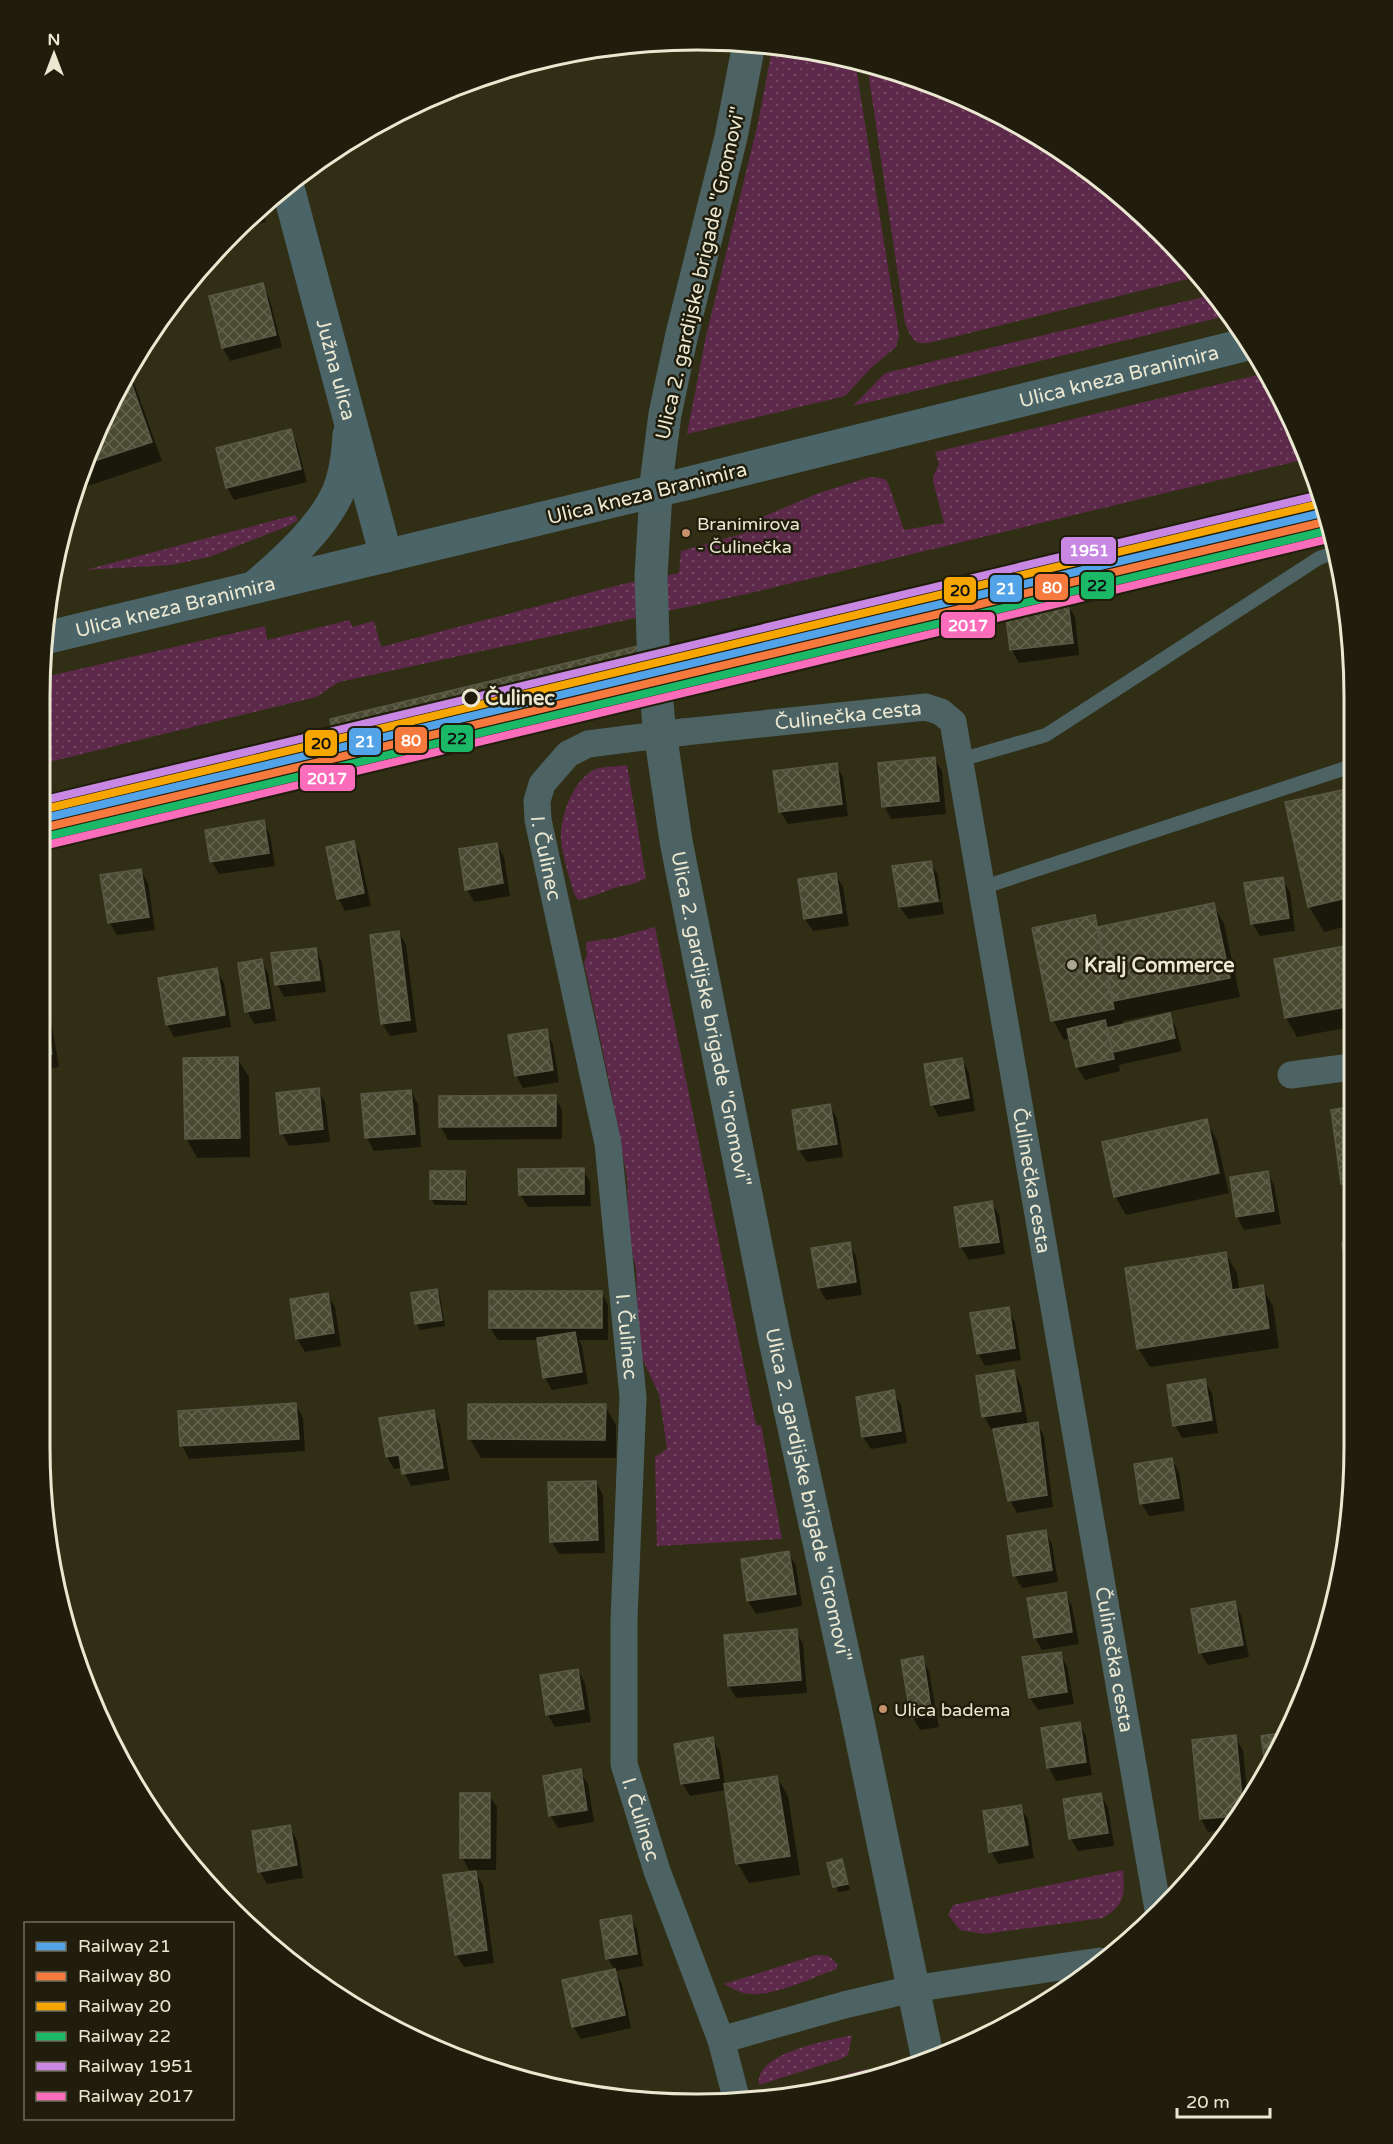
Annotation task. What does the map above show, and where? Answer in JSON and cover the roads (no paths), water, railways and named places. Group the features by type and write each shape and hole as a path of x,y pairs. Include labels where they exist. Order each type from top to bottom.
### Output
{"main road":[{"name":"Južna ulica","path":"290,194 386,556"},
{"name":"Ulica kneza Branimira","path":"53,636 685,484 1240,346"},
{"path":"253,588 285,561 309,534 338,491 348,451 350,420"}],"street":[{"name":"Ulica 2. gardijske brigade \"Gromovi\"","path":"748,52 731,137 682,333 665,414 657,476 651,576 654,670 675,841 774,1336 855,1707 912,1989"},
{"name":"Čulinečka cesta","path":"684,732 926,707 941,712 953,722 1157,1902"},
{"name":"I. Čulinec","path":"684,732 588,744 568,754 542,784 537,801 538,820 608,1144 633,1397 624,1620 624,1764 657,1871 721,2040 735,2093"},
{"path":"1291,1075 1344,1068"},
{"path":"721,2040 844,2005 912,1989 1089,1962"},
{"path":"912,1989 926,2052"}],"lane":[{"path":"960,760 1046,735 1319,558 1327,555"},
{"path":"981,888 1344,769"}],"railway":[{"path":"1182,547 1319,523"}],"rail line":[{"name":"1951","path":"50,799 1311,497"},
{"name":"20","path":"50,808 1314,505"},
{"name":"21","path":"50,817 1317,514"},
{"name":"80","path":"50,826 1319,523"},
{"name":"22","path":"50,836 1322,532"},
{"name":"2017","path":"51,844 1324,540"}],"place":[{"name":"Branimirova - Čulinečka","path":"686,533"},
{"name":"Čulinec","path":"471,698"},
{"name":"Kralj Commerce","path":"1072,965"},
{"name":"Ulica badema","path":"883,1709"}]}
